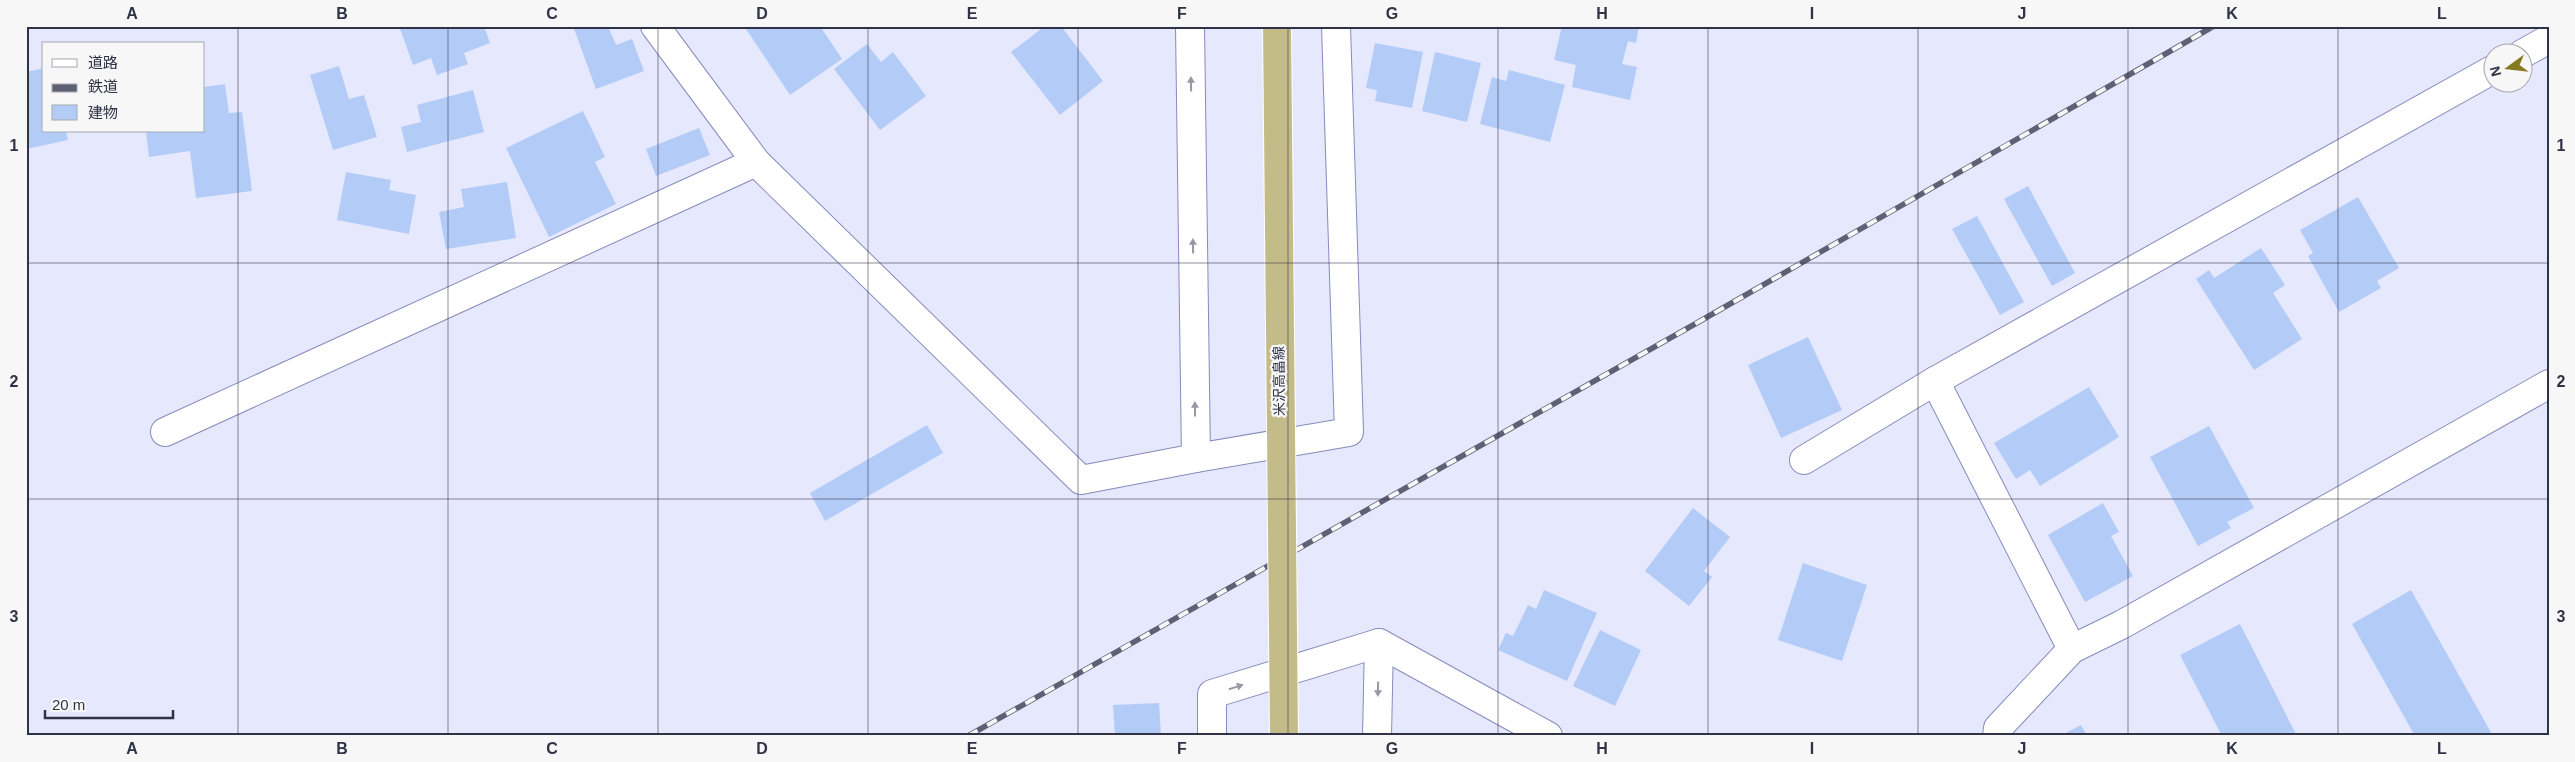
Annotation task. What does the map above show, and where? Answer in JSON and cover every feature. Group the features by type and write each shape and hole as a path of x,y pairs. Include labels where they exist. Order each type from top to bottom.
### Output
{"main road":[{"name":"米沢高畠線","path":"1278,26 1284,736"}],"street":[{"path":"655,26 756,162 1080,480 1349,432 1336,26"},
{"path":"1190,26 1196,458"},
{"path":"2532,48 2549,39"},
{"path":"1804,460 1935,381 2482,76"},
{"path":"165,432 756,162"},
{"path":"1935,381 2072,649"},
{"path":"1997,736 1998,728 2072,649 2130,620 2549,384"},
{"path":"1212,736 1212,694 1379,643 1548,736"},
{"path":"1377,736 1379,643"}],"building":[{"path":"399,26 484,26 490,43 464,53 468,64 437,75 431,58 413,65"},
{"path":"573,26 608,26 616,45 632,39 644,71 596,89"},
{"path":"744,26 820,26 842,59 790,95"},
{"path":"1045,26 1061,26 1103,81 1060,115 1011,52"},
{"path":"1562,26 1639,26 1636,43 1628,41 1622,64 1637,67 1630,100 1572,87 1576,65 1554,60"},
{"path":"1375,43 1423,52 1412,108 1375,101 1377,90 1366,88"},
{"path":"867,44 881,62 893,52 926,96 880,130 834,69"},
{"path":"1435,52 1481,63 1467,122 1422,111"},
{"path":"339,66 349,99 364,95 377,137 333,150 310,75"},
{"path":"42,68 42,132 66,132 68,140 26,149 26,72"},
{"path":"1509,70 1565,85 1550,142 1480,124 1492,77 1506,81"},
{"path":"225,84 229,113 242,112 252,191 196,198 190,151 149,157 146,132 205,132 205,87"},
{"path":"473,90 484,132 407,152 401,127 421,122 417,105"},
{"path":"583,111 605,157 595,162 616,204 549,237 506,148"},
{"path":"699,128 710,155 656,176 646,149"},
{"path":"346,172 391,180 389,190 416,195 409,234 337,220"},
{"path":"507,182 516,238 446,249 439,212 464,207 461,189"},
{"path":"2028,186 2075,273 2052,286 2004,199"},
{"path":"2358,197 2399,268 2377,281 2381,288 2339,312 2308,256 2313,253 2300,230"},
{"path":"1977,216 2024,302 2000,315 1952,229"},
{"path":"2261,248 2285,285 2273,293 2302,339 2254,370 2196,279 2209,270 2214,278"},
{"path":"1808,337 1842,410 1781,438 1748,365"},
{"path":"2089,387 2119,437 2040,486 2030,470 2016,479 1994,443"},
{"path":"927,425 943,453 825,521 810,493"},
{"path":"2209,426 2254,508 2227,522 2231,528 2198,546 2150,457"},
{"path":"2103,503 2119,532 2111,536 2133,576 2085,602 2048,535"},
{"path":"1693,508 1730,537 1704,571 1712,577 1689,606 1645,571"},
{"path":"1803,563 1867,585 1842,661 1778,640"},
{"path":"1544,590 1597,613 1567,681 1498,650 1506,633 1513,636 1528,605 1536,609"},
{"path":"2411,590 2493,736 2415,736 2352,624"},
{"path":"2240,624 2297,736 2222,736 2180,655"},
{"path":"1600,630 1641,650 1615,706 1573,686"},
{"path":"1159,703 1161,736 1115,736 1113,705"},
{"path":"2081,725 2087,736 2060,736"}],"railway":[{"path":"968,736 1702,320 2214,26"}]}
